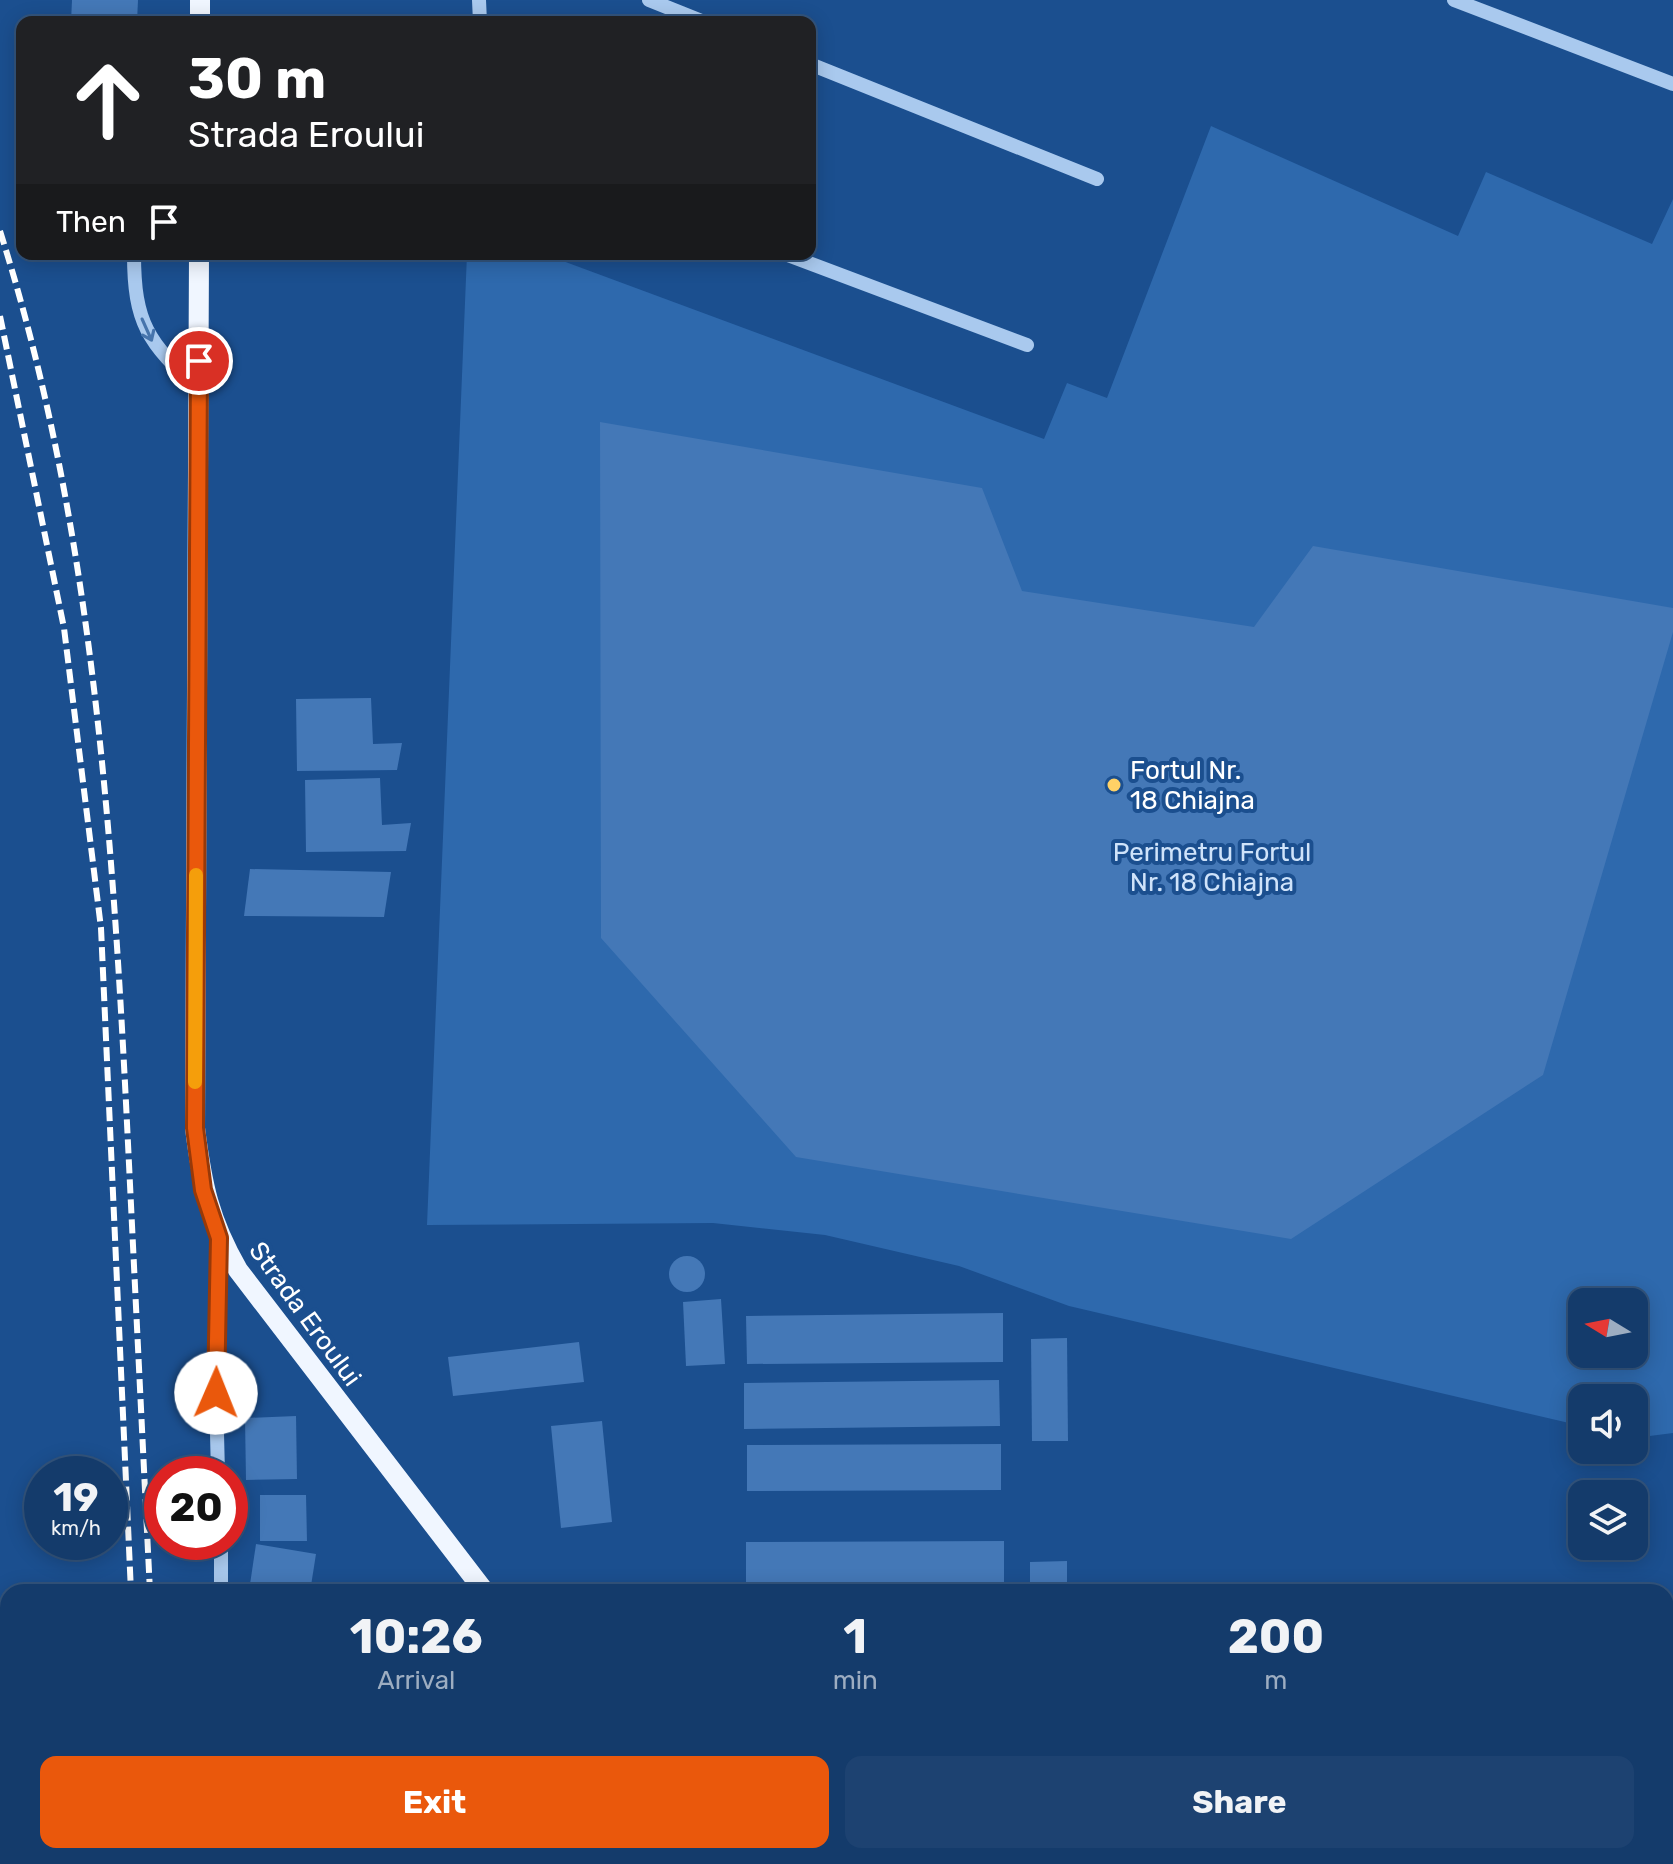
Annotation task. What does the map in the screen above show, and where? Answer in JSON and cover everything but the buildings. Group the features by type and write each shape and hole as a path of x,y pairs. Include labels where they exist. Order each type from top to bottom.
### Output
{"main road":[{"name":"Strada Eroului","path":"199,260 195,1128 203,1190 219,1238 265,1308 479,1584"}],"lane":[{"path":"649,0 689,16"},
{"path":"1454,0 1673,84"},
{"path":"816,66 1097,179"},
{"path":"134,260 134,294 149,334 155,345 198,388"},
{"path":"801,260 1027,345"},
{"path":"218,1456 219,1238"},
{"path":"221,1560 221,1584"}],"green space":[{"name":"Perimetru Fortul Nr. 18 Chiajna","path":"1211,126 1458,236 1486,172 1652,244 1673,199 1673,1433 1648,1436 1648,1384 1568,1384 1568,1423 1069,1306 959,1266 825,1235 713,1223 427,1225 467,260 560,260 1044,439 1067,383 1107,398"}],"railway":[{"path":"0,231 30,337 55,445 91,662 120,993 150,1584"},
{"path":"0,316 64,628 101,928 131,1584"}],"slow traffic":[{"path":"195,1082 196,875"}],"place":[{"name":"Fortul Nr. 18 Chiajna","path":"1114,785"}],"route":[{"path":"199,361 195,1128 203,1190 219,1238 216,1393"}]}
